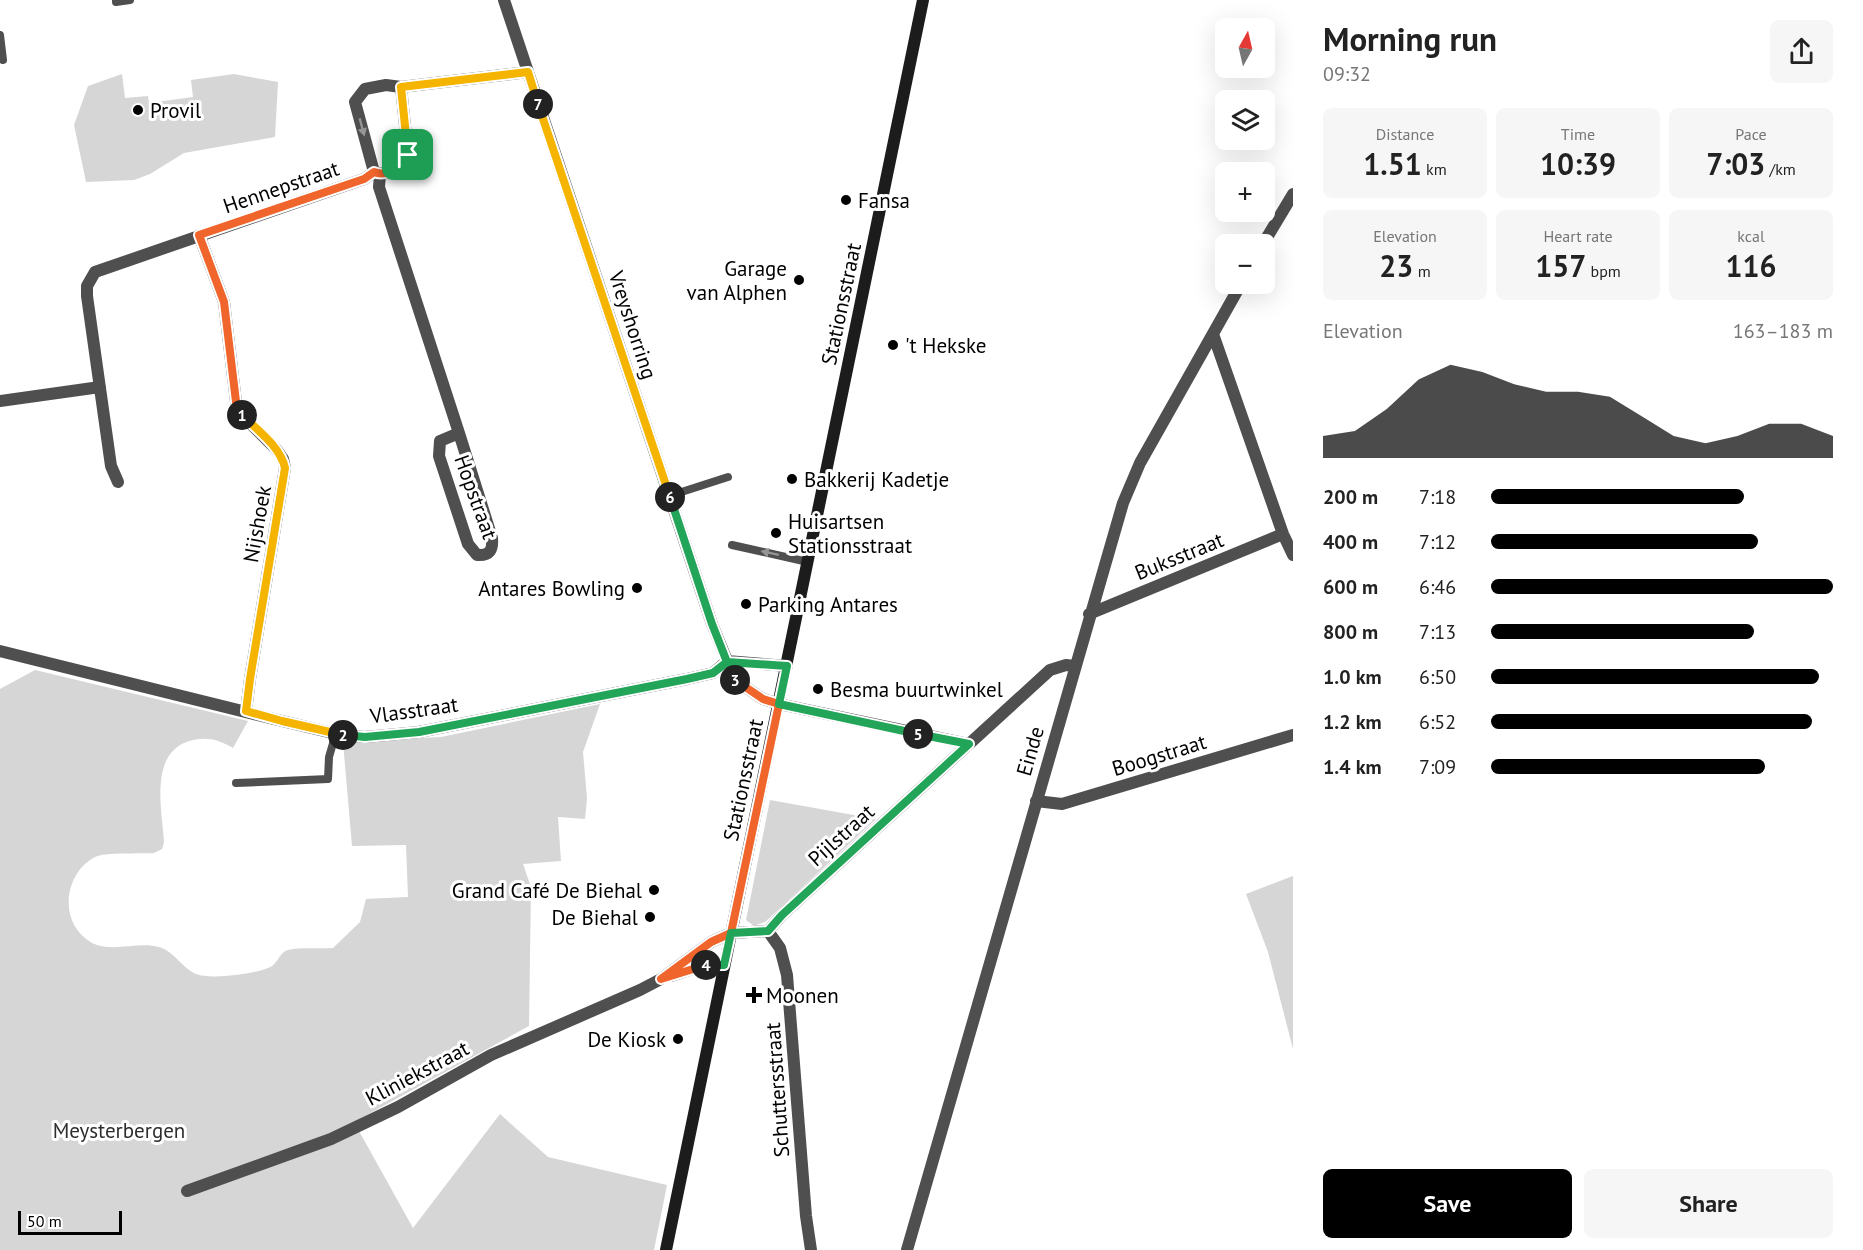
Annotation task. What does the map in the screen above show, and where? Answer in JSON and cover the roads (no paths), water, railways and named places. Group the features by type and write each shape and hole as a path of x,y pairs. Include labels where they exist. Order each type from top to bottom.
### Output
{"main road":[{"name":"Stationsstraat","path":"666,1250 923,0"}],"street":[{"name":"Vreyshorring","path":"504,0 712,624 735,680 763,699 779,704"},
{"path":"377,173 355,102 365,89 386,85 401,87 528,72"},
{"name":"Hennepstraat","path":"199,235 377,173 393,171 406,162 408,155 401,87"},
{"name":"Hopstraat","path":"377,173 380,187 459,433 492,538 493,548 484,556 477,555 468,544 439,456 440,441 459,433"},
{"path":"1269,234 1293,194"},
{"path":"118,482 111,466 87,286 95,272 199,235"},
{"name":"Nijshoek","path":"199,235 224,302 237,410 276,449 283,459 285,468 246,711"},
{"name":"Einde","path":"907,1250 1089,614 1123,503 1140,463 1235,294"},
{"path":"1213,334 1283,534 1293,555"},
{"path":"0,401 100,387"},
{"name":"Buksstraat","path":"1089,614 1283,534"},
{"name":"Vlasstraat","path":"0,651 336,734 365,737 419,732 687,679 713,673 727,662"},
{"path":"727,662 787,666"},
{"name":"Pijlstraat","path":"768,931 782,915 1050,670 1066,664 1074,666"},
{"path":"779,704 969,744"},
{"name":"Boogstraat","path":"1036,801 1062,804 1293,735"},
{"path":"731,933 768,931"},
{"name":"Schuttersstraat","path":"768,931 780,948 788,975 806,1216 811,1250"},
{"name":"Kliniekstraat","path":"187,1191 331,1139 399,1107 491,1055 661,979 711,942 731,933"},
{"name":"Kliniekstraat","path":"661,979 701,966 724,965"}],"lane":[{"path":"116,0 116,2 130,0"},
{"path":"0,35 3,60"},
{"path":"669,496 728,477"},
{"path":"732,545 808,562"},
{"path":"236,783 328,779 328,757 336,734"}],"place":[{"name":"Provil","path":"138,110"},
{"name":"Fansa","path":"846,200"},
{"name":"Garage van Alphen","path":"799,280"},
{"name":"'t Hekske","path":"893,345"},
{"name":"Bakkerij Kadetje","path":"792,479"},
{"name":"Huisartsen Stationsstraat","path":"776,533"},
{"name":"Antares Bowling","path":"637,588"},
{"name":"Parking Antares","path":"746,604"},
{"name":"Besma buurtwinkel","path":"818,689"},
{"name":"Grand Café De Biehal","path":"654,890"},
{"name":"De Biehal","path":"650,917"},
{"name":"Moonen","path":"754,995"},
{"name":"De Kiosk","path":"678,1039"}],"park label":[{"name":"Meysterbergen","path":"119,1130"}]}
